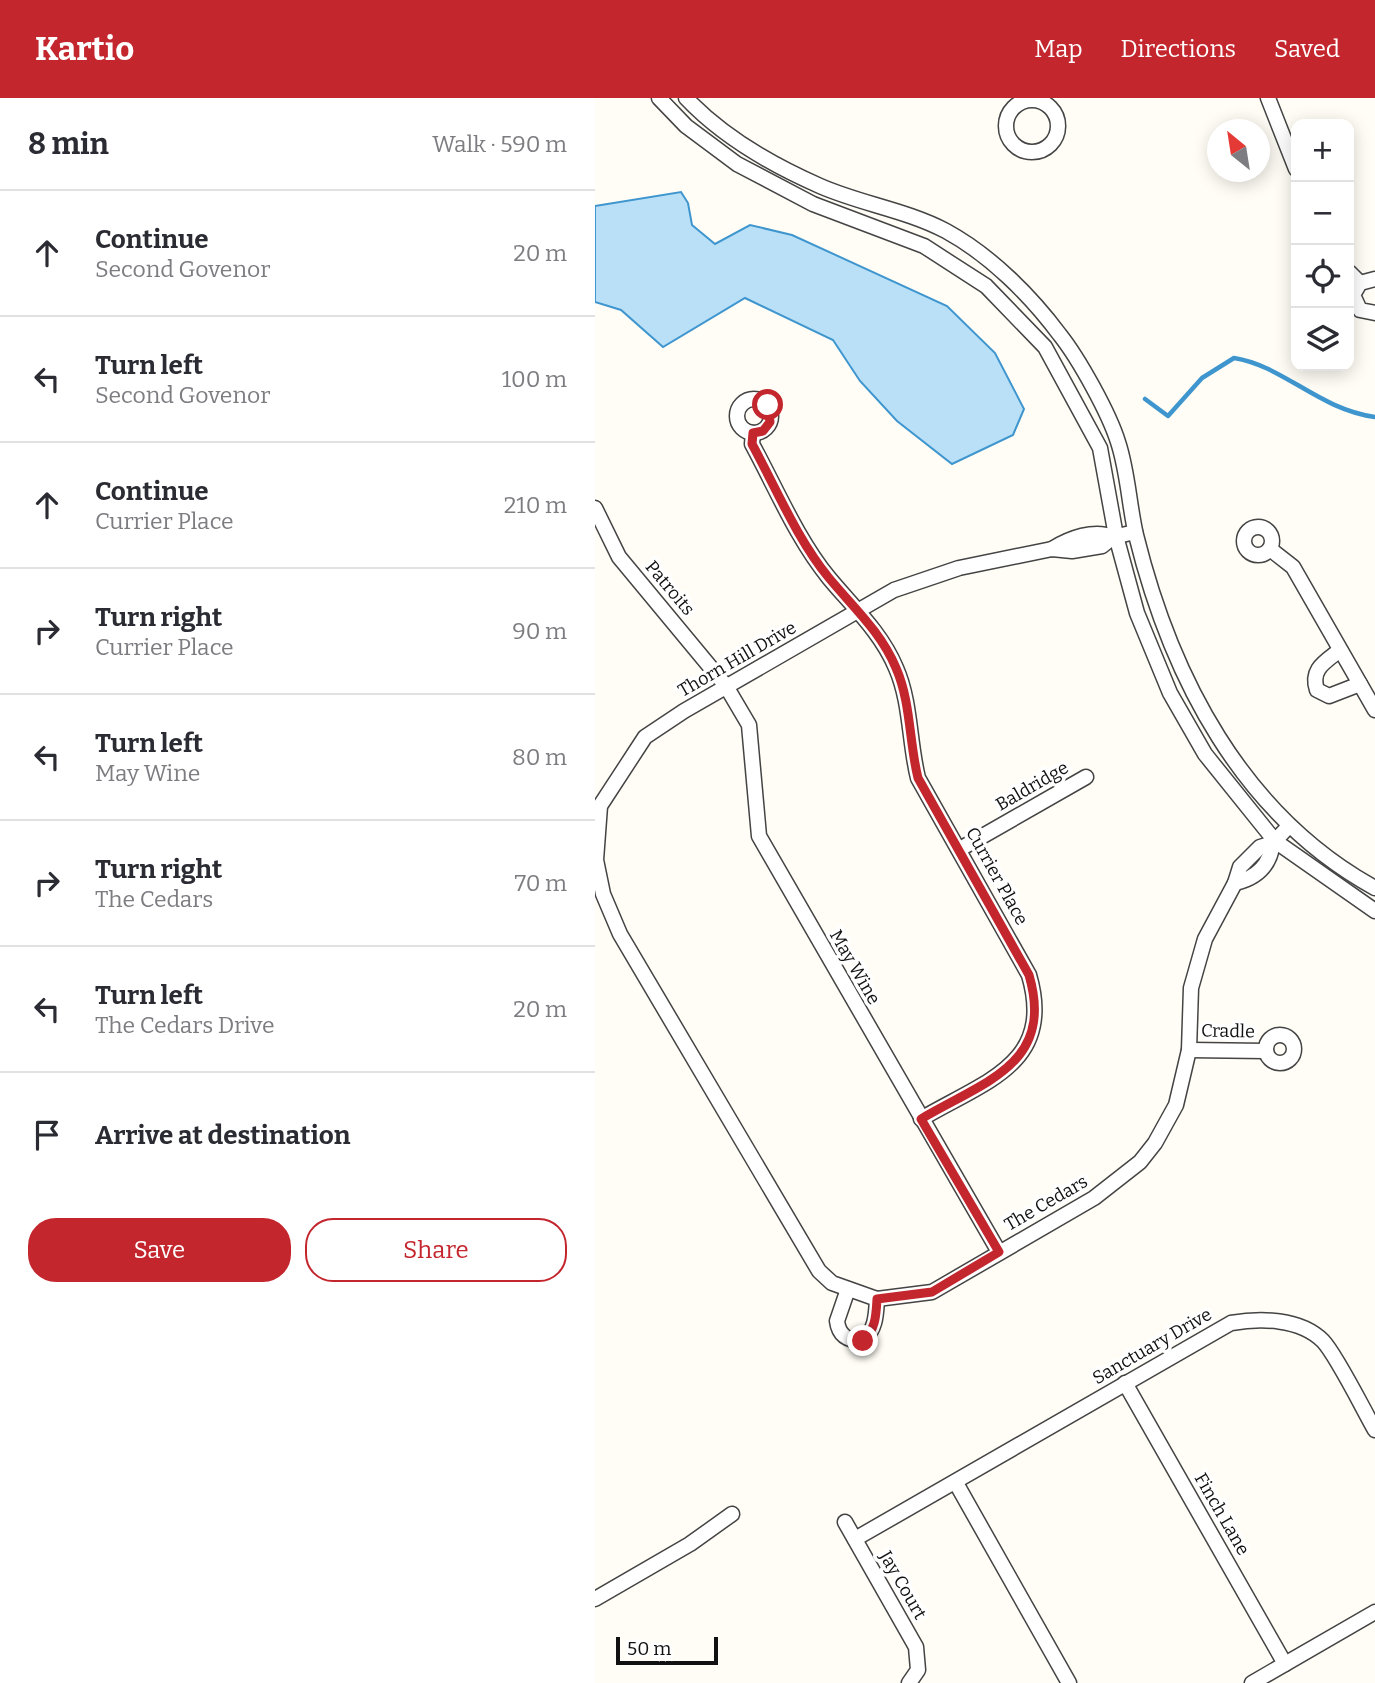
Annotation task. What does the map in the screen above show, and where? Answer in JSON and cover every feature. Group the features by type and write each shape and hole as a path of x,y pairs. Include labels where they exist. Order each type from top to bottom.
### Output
{"street":[{"path":"659,98 686,126 737,164 813,204 924,246 986,286 1045,347 1071,390 1100,448 1115,536 1137,613 1170,693 1205,754 1274,842 1375,911"},
{"path":"686,98 747,147 821,186 947,232 999,268 1061,335 1088,380 1118,441 1135,532 1155,607 1187,684 1221,744 1289,826 1375,888"},
{"path":"1268,98 1291,156"},
{"path":"1354,277 1360,283"},
{"path":"1375,279 1360,283 1353,295 1356,306 1364,313 1375,313"},
{"name":"Currier Place","path":"753,433 752,444 802,535 828,577 860,610 897,669 906,705 909,744 918,778 1029,975 1036,998 1036,1022 1028,1047 1009,1068 921,1119"},
{"name":"Patroits","path":"595,508 619,557 726,686"},
{"name":"Thorn Hill Drive","path":"620,934 603,894 596,860 597,805 645,737 726,686 894,590 928,577 1052,549 1065,541 1101,532 1115,536 1135,532"},
{"path":"1270,549 1293,567 1375,710"},
{"path":"1340,650 1316,670 1314,680 1317,690 1329,696 1360,684"},
{"name":"May Wine","path":"726,686 749,725 758,836 999,1252"},
{"name":"Baldridge","path":"960,849 1086,777"},
{"name":"The Cedars","path":"620,934 819,1271 832,1283 877,1299 932,1292 1094,1198 1140,1162 1155,1143 1176,1105 1189,1050 1191,988 1205,939 1235,883 1240,867 1260,848 1274,842 1289,826"},
{"name":"Cradle","path":"1189,1050 1266,1051"},
{"path":"848,1289 838,1321 843,1336 851,1341 863,1341 870,1334 876,1322 877,1299"},
{"name":"Sanctuary Drive","path":"855,1539 1231,1323 1257,1319 1280,1321 1301,1328 1323,1341 1375,1430"},
{"name":"Finch Lane","path":"1125,1383 1285,1664"},
{"path":"956,1483 1069,1683"},
{"path":"595,1599 689,1544 732,1514"},
{"name":"Jay Court","path":"845,1522 916,1647 918,1670 909,1683"},
{"path":"1252,1683 1375,1612"}],"water":[{"path":"681,192 688,203 692,225 715,244 750,225 792,235 947,306 995,353 1024,409 1013,435 952,464 897,421 860,381 833,340 745,298 663,347 621,310 595,302 595,206"}],"waterway":[{"path":"1145,399 1168,416 1202,378 1234,358 1269,369 1336,406 1375,417"}],"route":[{"path":"768,405 771,410 770,422 763,431 753,433 752,444 828,577 860,610 897,669 906,705 909,744 918,778 1029,975 1036,998 1036,1022 1028,1047 1009,1068 921,1119 999,1252 932,1292 877,1299 876,1322 863,1341"}]}
